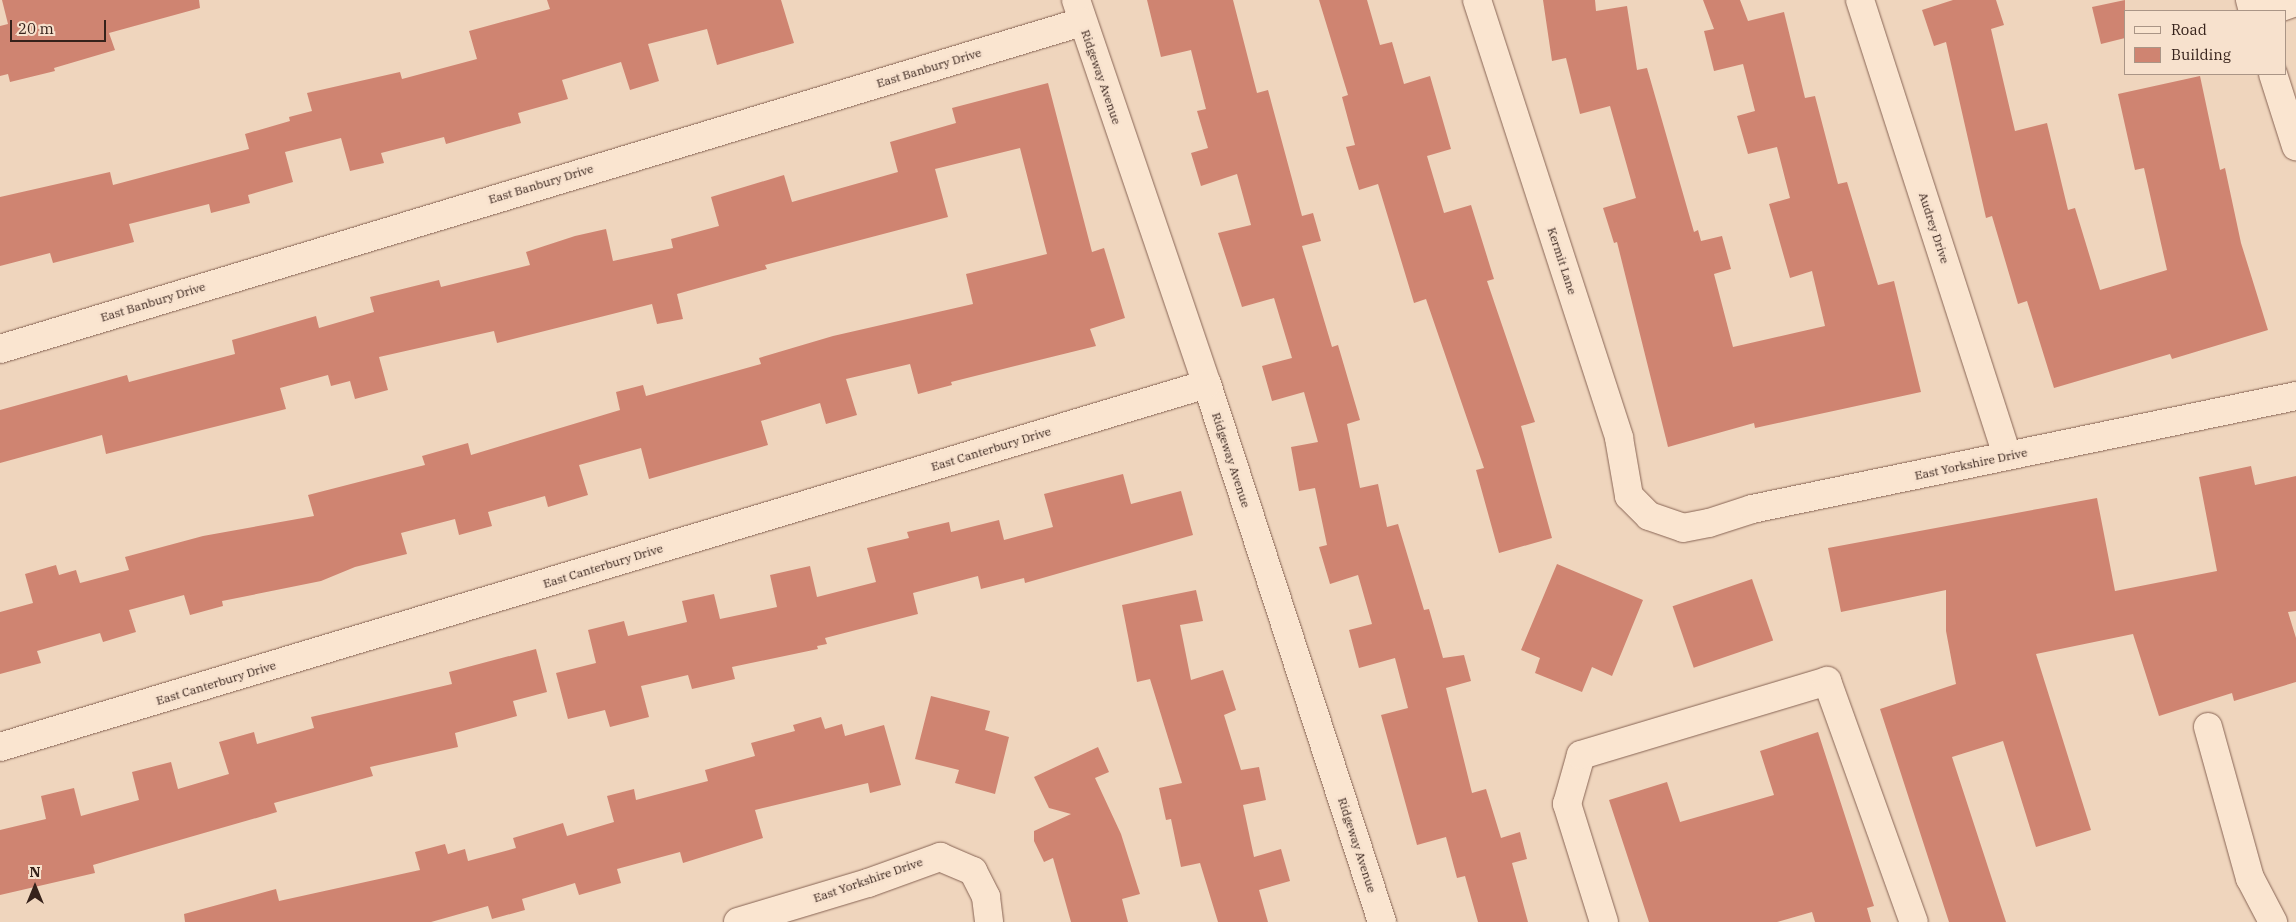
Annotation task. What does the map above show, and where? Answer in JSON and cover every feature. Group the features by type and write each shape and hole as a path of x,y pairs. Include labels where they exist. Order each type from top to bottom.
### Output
{"street":[{"name":"Kermit Lane","path":"1477,0 1620,438 1629,496 1649,516"},
{"name":"Audrey Drive","path":"1860,0 2007,456"},
{"path":"2273,10 2296,2"},
{"name":"East Banbury Drive","path":"0,349 1079,11"},
{"name":"Ridgeway Avenue","path":"1079,11 1207,384 1382,922"},
{"path":"2273,75 2296,146"},
{"name":"East Canterbury Drive","path":"0,747 1207,384"},
{"name":"East Yorkshire Drive","path":"1649,516 1683,528 1709,524 1752,509 2296,396"},
{"path":"1604,922 1566,804 1581,756 1827,681 1914,922"},
{"path":"2208,727 2250,878 2273,922"},
{"name":"East Yorkshire Drive","path":"738,922 868,883 940,857 973,871 986,897 989,922"}],"building":[{"path":"2,0 199,0 200,8 109,33 115,50 54,68 55,71 10,82 8,74 0,76 0,26 8,24"},
{"path":"547,0 781,0 794,43 717,65 707,29 648,44 659,81 630,90 621,62 562,80 568,99 518,113 521,123 446,144 444,137 381,153 384,163 350,171 341,138 285,152 293,182 248,195 250,203 211,213 209,204 129,224 134,242 53,263 50,253 0,266 0,197 110,172 113,185 249,149 245,134 290,121 289,117 312,111 307,93 400,72 402,79 477,59 469,31 550,9"},
{"path":"1147,0 1233,0 1257,93 1268,90 1302,216 1313,213 1321,241 1302,246 1332,347 1338,345 1360,420 1347,424 1360,488 1378,484 1387,527 1398,524 1424,610 1429,609 1443,658 1464,655 1471,681 1446,688 1472,793 1486,789 1501,838 1520,832 1527,859 1512,863 1528,922 1478,922 1465,876 1457,878 1446,837 1417,845 1381,715 1408,708 1395,658 1359,668 1349,630 1372,624 1358,575 1330,584 1319,547 1327,545 1315,488 1299,491 1291,447 1318,442 1304,392 1272,401 1262,366 1292,358 1274,298 1242,307 1218,233 1251,225 1237,174 1201,186 1191,153 1208,148 1197,111 1206,109 1191,50 1161,57"},
{"path":"1319,0 1367,0 1380,45 1392,42 1404,84 1430,76 1451,149 1427,156 1444,213 1471,205 1494,279 1487,281 1535,422 1521,426 1552,538 1499,553 1476,470 1484,468 1426,299 1414,303 1378,184 1359,190 1346,147 1355,145 1342,97 1348,95"},
{"path":"1543,0 1595,0 1596,11 1627,6 1637,70 1647,68 1694,232 1698,230 1701,241 1722,236 1731,269 1714,274 1733,347 1825,326 1812,271 1790,278 1769,204 1790,198 1777,147 1748,154 1737,116 1755,111 1743,64 1714,71 1704,31 1714,29 1703,0 1740,0 1748,21 1784,12 1805,98 1815,96 1838,184 1847,182 1878,285 1894,281 1921,392 1755,428 1754,423 1668,447 1617,242 1614,243 1603,208 1636,198 1610,106 1580,114 1566,58 1552,61"},
{"path":"1953,0 1996,0 2004,25 1991,29 2015,131 2047,123 2068,210 2075,208 2100,290 2167,270 2144,168 2135,170 2118,94 2200,76 2220,170 2225,168 2241,243 2268,330 2172,359 2170,354 2054,388 2027,301 2018,304 1992,216 1986,218 1946,42 1934,46 1922,10"},
{"path":"2125,0 2124,38 2101,44 2092,7"},
{"path":"1048,83 1092,252 1104,248 1125,318 1090,329 1096,346 951,382 952,385 918,394 910,364 846,379 857,415 826,424 820,403 761,421 768,445 649,479 641,448 579,465 588,495 548,507 545,496 488,512 492,526 459,535 455,519 401,533 407,554 355,567 321,581 222,601 223,606 190,615 184,595 129,610 136,632 103,642 100,633 37,651 41,663 0,674 0,612 33,603 25,574 56,565 59,575 76,570 80,583 129,570 125,557 203,536 314,516 308,495 425,465 422,456 468,443 471,455 620,410 616,392 643,385 646,396 761,364 759,358 833,336 973,304 966,274 1047,254 1020,148 935,169 948,217 765,265 767,269 677,294 683,319 657,324 652,304 497,343 494,331 379,357 388,390 355,399 350,381 331,386 328,375 280,388 286,409 106,454 102,435 0,463 0,410 127,375 129,382 235,354 232,340 316,316 319,328 374,312 370,297 439,280 441,287 530,265 526,252 575,236 606,229 613,261 673,248 671,239 719,226 711,197 784,175 792,202 898,172 890,142 956,123 952,108"},
{"path":"2251,466 2255,485 2296,476 2296,611 2288,612 2296,638 2296,682 2234,701 2232,693 2159,716 2133,634 2036,654 2091,830 2036,847 2003,741 1952,757 2006,922 1949,922 1880,709 1956,684 1946,631 1946,590 1841,612 1828,548 2097,498 2115,591 2217,571 2199,477"},
{"path":"1123,474 1131,504 1181,491 1193,535 1025,583 1024,578 981,589 978,576 913,593 918,614 825,638 827,644 817,646 818,649 732,667 735,679 692,689 688,675 641,686 649,717 610,727 605,710 568,719 556,673 596,663 588,630 624,621 628,636 687,622 682,601 714,594 720,619 777,607 770,575 810,566 817,597 876,582 867,548 909,538 907,532 949,522 951,532 999,520 1004,540 1053,527 1044,494"},
{"path":"1557,564 1643,600 1612,676 1592,667 1582,692 1535,673 1540,658 1521,650"},
{"path":"1752,579 1773,640 1694,668 1673,606"},
{"path":"1196,590 1203,621 1180,625 1191,680 1223,670 1236,710 1224,715 1241,770 1259,767 1266,800 1243,805 1254,857 1281,849 1290,881 1259,890 1268,922 1218,922 1200,863 1181,867 1171,819 1166,820 1159,788 1182,783 1150,679 1137,682 1122,605"},
{"path":"536,649 547,692 513,701 517,716 455,733 458,747 370,767 373,776 274,803 277,812 93,865 95,873 0,895 0,830 46,819 41,796 74,788 81,816 139,800 132,772 171,762 178,789 229,774 219,742 254,732 257,744 314,728 311,717 452,684 449,672"},
{"path":"931,696 990,711 985,730 1009,737 995,794 955,783 959,770 915,759"},
{"path":"821,717 825,729 842,724 845,736 884,725 901,785 870,793 868,783 755,810 763,838 683,863 680,852 617,869 621,883 579,895 575,883 522,899 525,910 492,919 488,906 431,922 185,922 184,914 276,889 279,901 420,870 415,852 445,844 448,854 465,849 468,861 516,848 513,838 563,823 567,836 614,822 607,796 634,789 636,800 708,781 705,770 755,756 751,743 795,731 793,725"},
{"path":"1818,732 1874,906 1867,908 1871,922 1815,922 1812,912 1777,922 1649,922 1609,800 1667,782 1680,822 1774,795 1760,751"},
{"path":"1098,747 1109,772 1095,778 1121,834 1140,894 1122,899 1128,922 1071,922 1053,858 1044,862 1034,841 1034,831 1071,814 1049,808 1034,777"}]}
